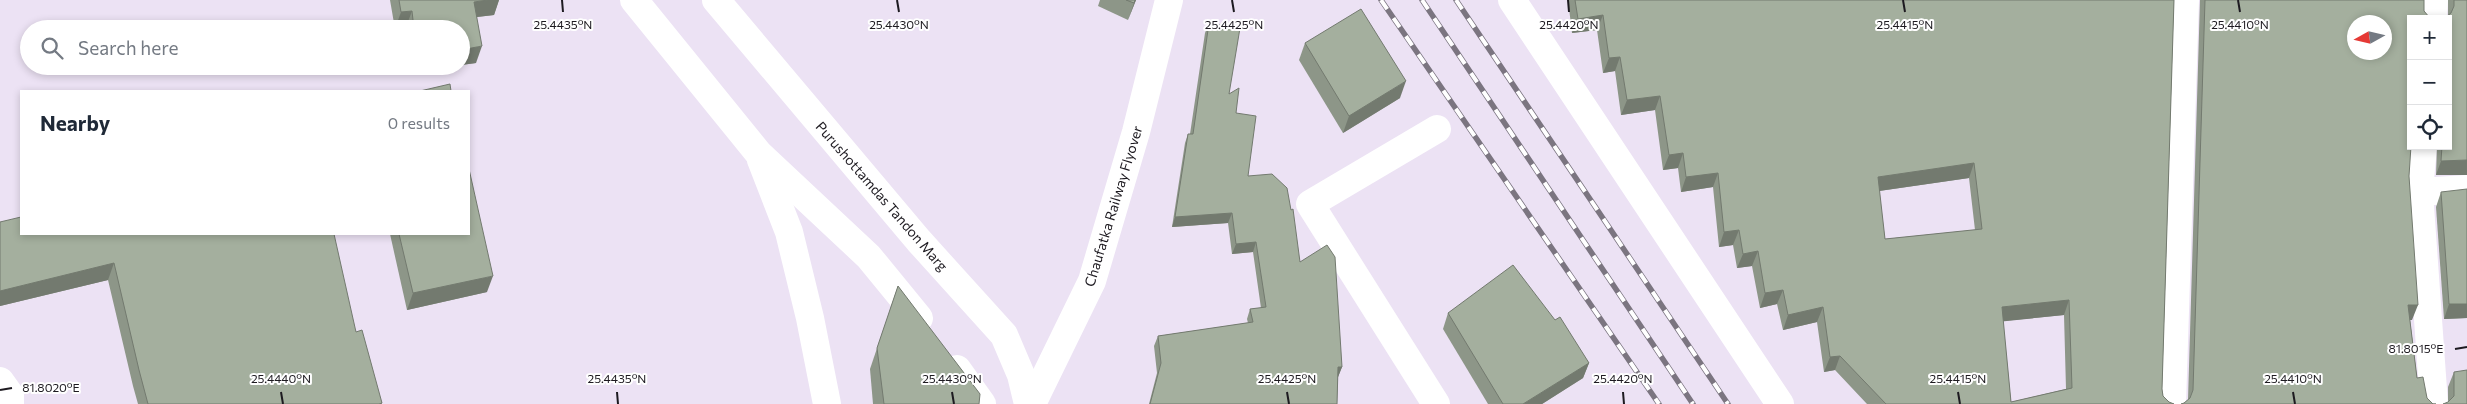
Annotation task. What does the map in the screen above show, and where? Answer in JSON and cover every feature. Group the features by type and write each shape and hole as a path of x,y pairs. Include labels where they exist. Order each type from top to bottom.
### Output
{"main road":[{"path":"634,0 759,154 869,257 939,345 982,404"},
{"name":"Purushottamdas Tandon Marg","path":"716,0 919,241 1004,335 1021,375 1028,404"},
{"name":"Chaufatka Railway Flyover","path":"1032,404 1092,281 1136,132 1169,0"},
{"path":"1512,0 1780,404"},
{"path":"2172,404 2185,0"},
{"path":"2433,15 2434,0"},
{"path":"1436,404 1310,204 1437,129"},
{"path":"2423,150 2420,192 2434,404"},
{"path":"759,154 789,232 810,318 827,404"},
{"path":"2420,192 2467,189"},
{"path":"0,381 10,395 10,404"}],"building":[{"path":"399,0 488,0 474,2 482,46 470,48 470,20 413,20 412,11 401,12"},
{"path":"1575,0 2174,0 2162,389 2163,396 2174,404 1886,404 1840,356 1830,357 1823,307 1788,315 1783,290 1765,293 1758,251 1743,254 1739,230 1724,232 1718,173 1686,177 1683,153 1669,155 1660,96 1627,100 1620,57 1609,58 1603,15 1578,19","holes":["1974,163 1982,229 1885,239 1878,177","2069,300 2072,388 2011,402 2002,307"]},
{"path":"2205,0 2424,0 2424,11 2427,15 2407,15 2407,150 2411,150 2409,176 2418,305 2408,305 2417,378 2423,377 2427,398 2433,404 2181,404 2190,398 2193,390"},
{"path":"2454,0 2467,0 2467,160 2441,161 2442,150 2452,150 2452,15 2449,15 2454,6"},
{"path":"1361,9 1406,81 1349,116 1305,43"},
{"path":"1209,23 1240,28 1229,94 1239,88 1236,113 1256,116 1248,176 1272,174 1287,188 1291,210 1293,209 1300,262 1327,245 1335,257 1342,367 1338,367 1337,404 1150,404 1161,363 1158,336 1253,322 1250,309 1266,307 1256,242 1236,244 1232,213 1175,217 1188,134 1193,134"},
{"path":"450,84 451,90 424,90"},
{"path":"470,173 493,276 413,293 399,235 470,235"},
{"path":"2467,189 2467,304 2449,304 2441,192"},
{"path":"20,217 20,235 334,235 356,332 362,330 382,403 148,404 114,263 0,291 0,222"},
{"path":"1513,265 1555,320 1560,317 1589,363 1523,404 1503,404 1448,313"},
{"path":"898,286 980,394 979,404 884,404 877,348"},
{"path":"2467,370 2467,404 2443,404 2454,396 2454,372"}],"railway":[{"path":"1381,0 1659,404"},
{"path":"1422,0 1693,404"},
{"path":"1456,0 1728,404"}]}
